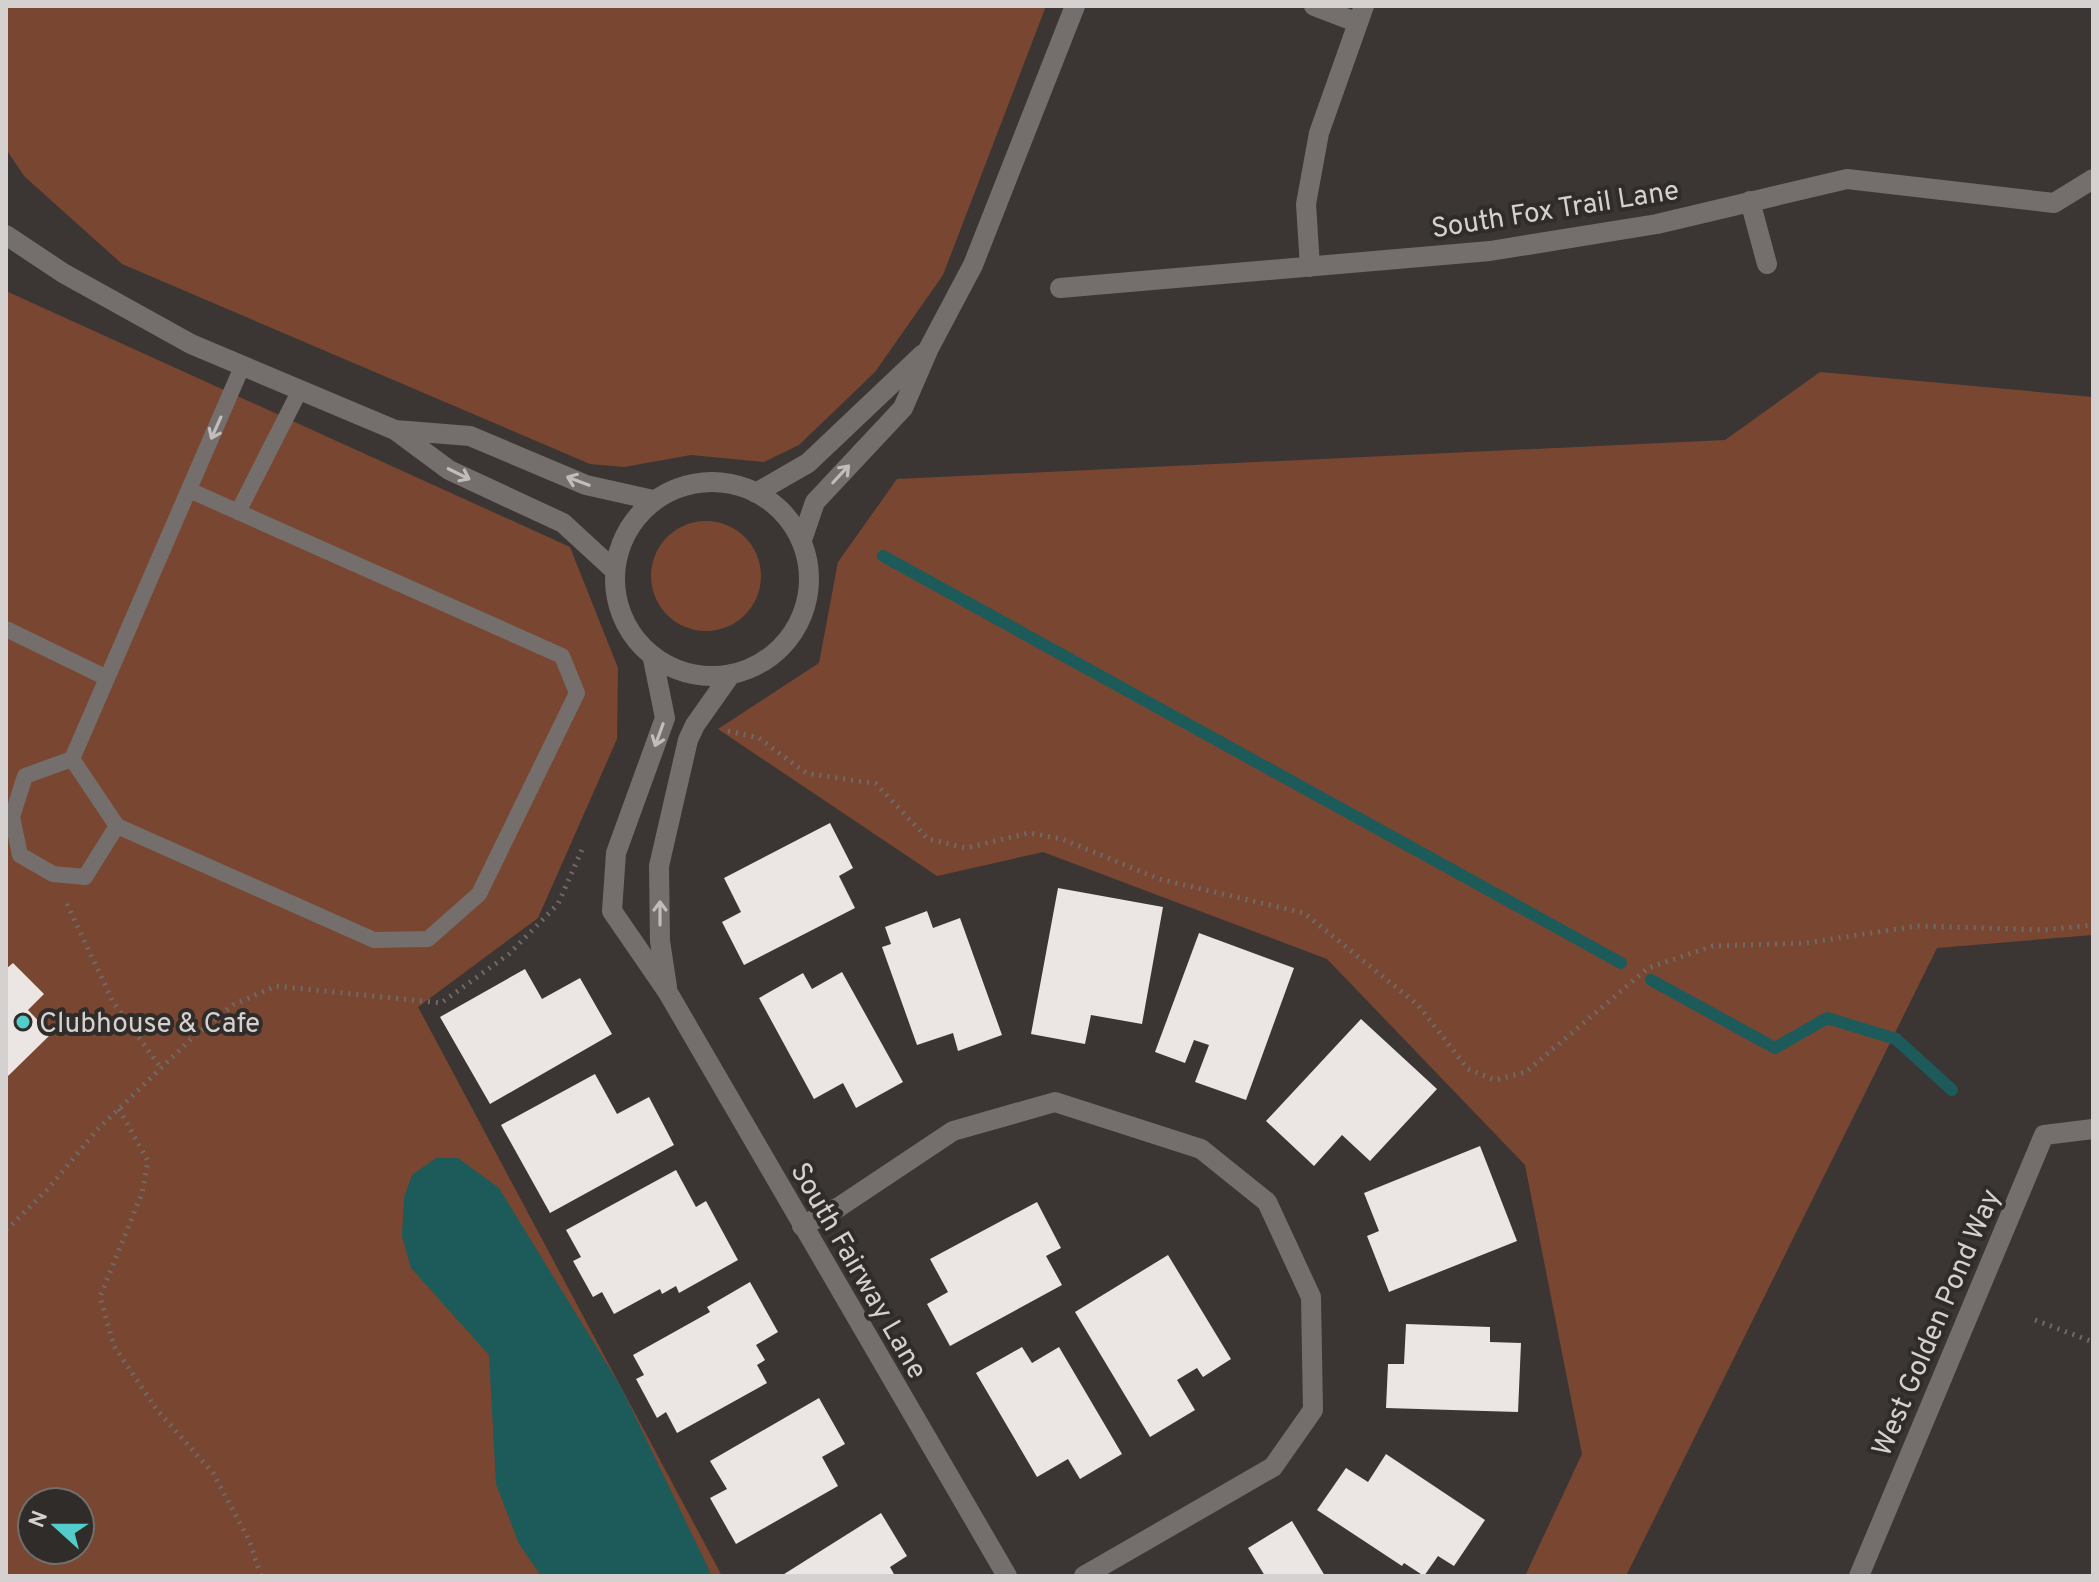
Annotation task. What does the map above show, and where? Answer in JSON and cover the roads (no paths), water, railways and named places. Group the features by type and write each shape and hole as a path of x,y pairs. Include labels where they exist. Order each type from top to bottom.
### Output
{"street":[{"path":"802,540 815,502 903,408 929,348 973,265 1075,6"},
{"path":"1310,267 1306,204 1319,133 1360,14 1314,6"},
{"name":"South Fox Trail Lane","path":"1060,288 1490,251 1657,224 1847,179 2054,203 2093,179"},
{"path":"1750,201 1767,264"},
{"path":"6,235 63,273 178,337 299,392 395,430 449,470 563,523 613,569"},
{"path":"756,493 808,463 929,348"},
{"path":"395,430 470,436 586,485 653,500"},
{"path":"718,481 756,493 788,517 802,540 810,573 806,608 795,630 773,656 743,673 709,678 653,659 629,634 616,603 613,569 623,536 653,500 684,485 718,481"},
{"name":"South Fairway Lane","path":"653,659 665,718 616,853 612,911 667,991 1007,1576"},
{"name":"South Fairway Lane","path":"667,991 660,941 659,866 695,725 731,674"},
{"path":"802,1226 839,1207 953,1131 1055,1102 1201,1149 1267,1202 1311,1297 1313,1410 1273,1467 1084,1576"},
{"name":"West Golden Pond Way","path":"1859,1576 2044,1135 2093,1129"}],"lane":[{"path":"117,826 85,877 53,874 20,855 12,817 25,776 72,759 242,367"},
{"path":"238,512 299,392"},
{"path":"72,759 117,826 374,940 428,939 479,894 577,693 562,656 189,490"},
{"path":"6,629 107,678"}],"water":[{"path":"436,1158 458,1158 499,1188 621,1387 712,1576 541,1576 519,1544 496,1484 489,1355 411,1268 402,1236 404,1198 412,1175"}],"waterway":[{"path":"883,556 1621,963"},
{"path":"1651,980 1775,1048 1827,1018 1896,1039 1952,1090"}],"place":[{"name":"Clubhouse & Cafe","path":"23,1022"}]}
